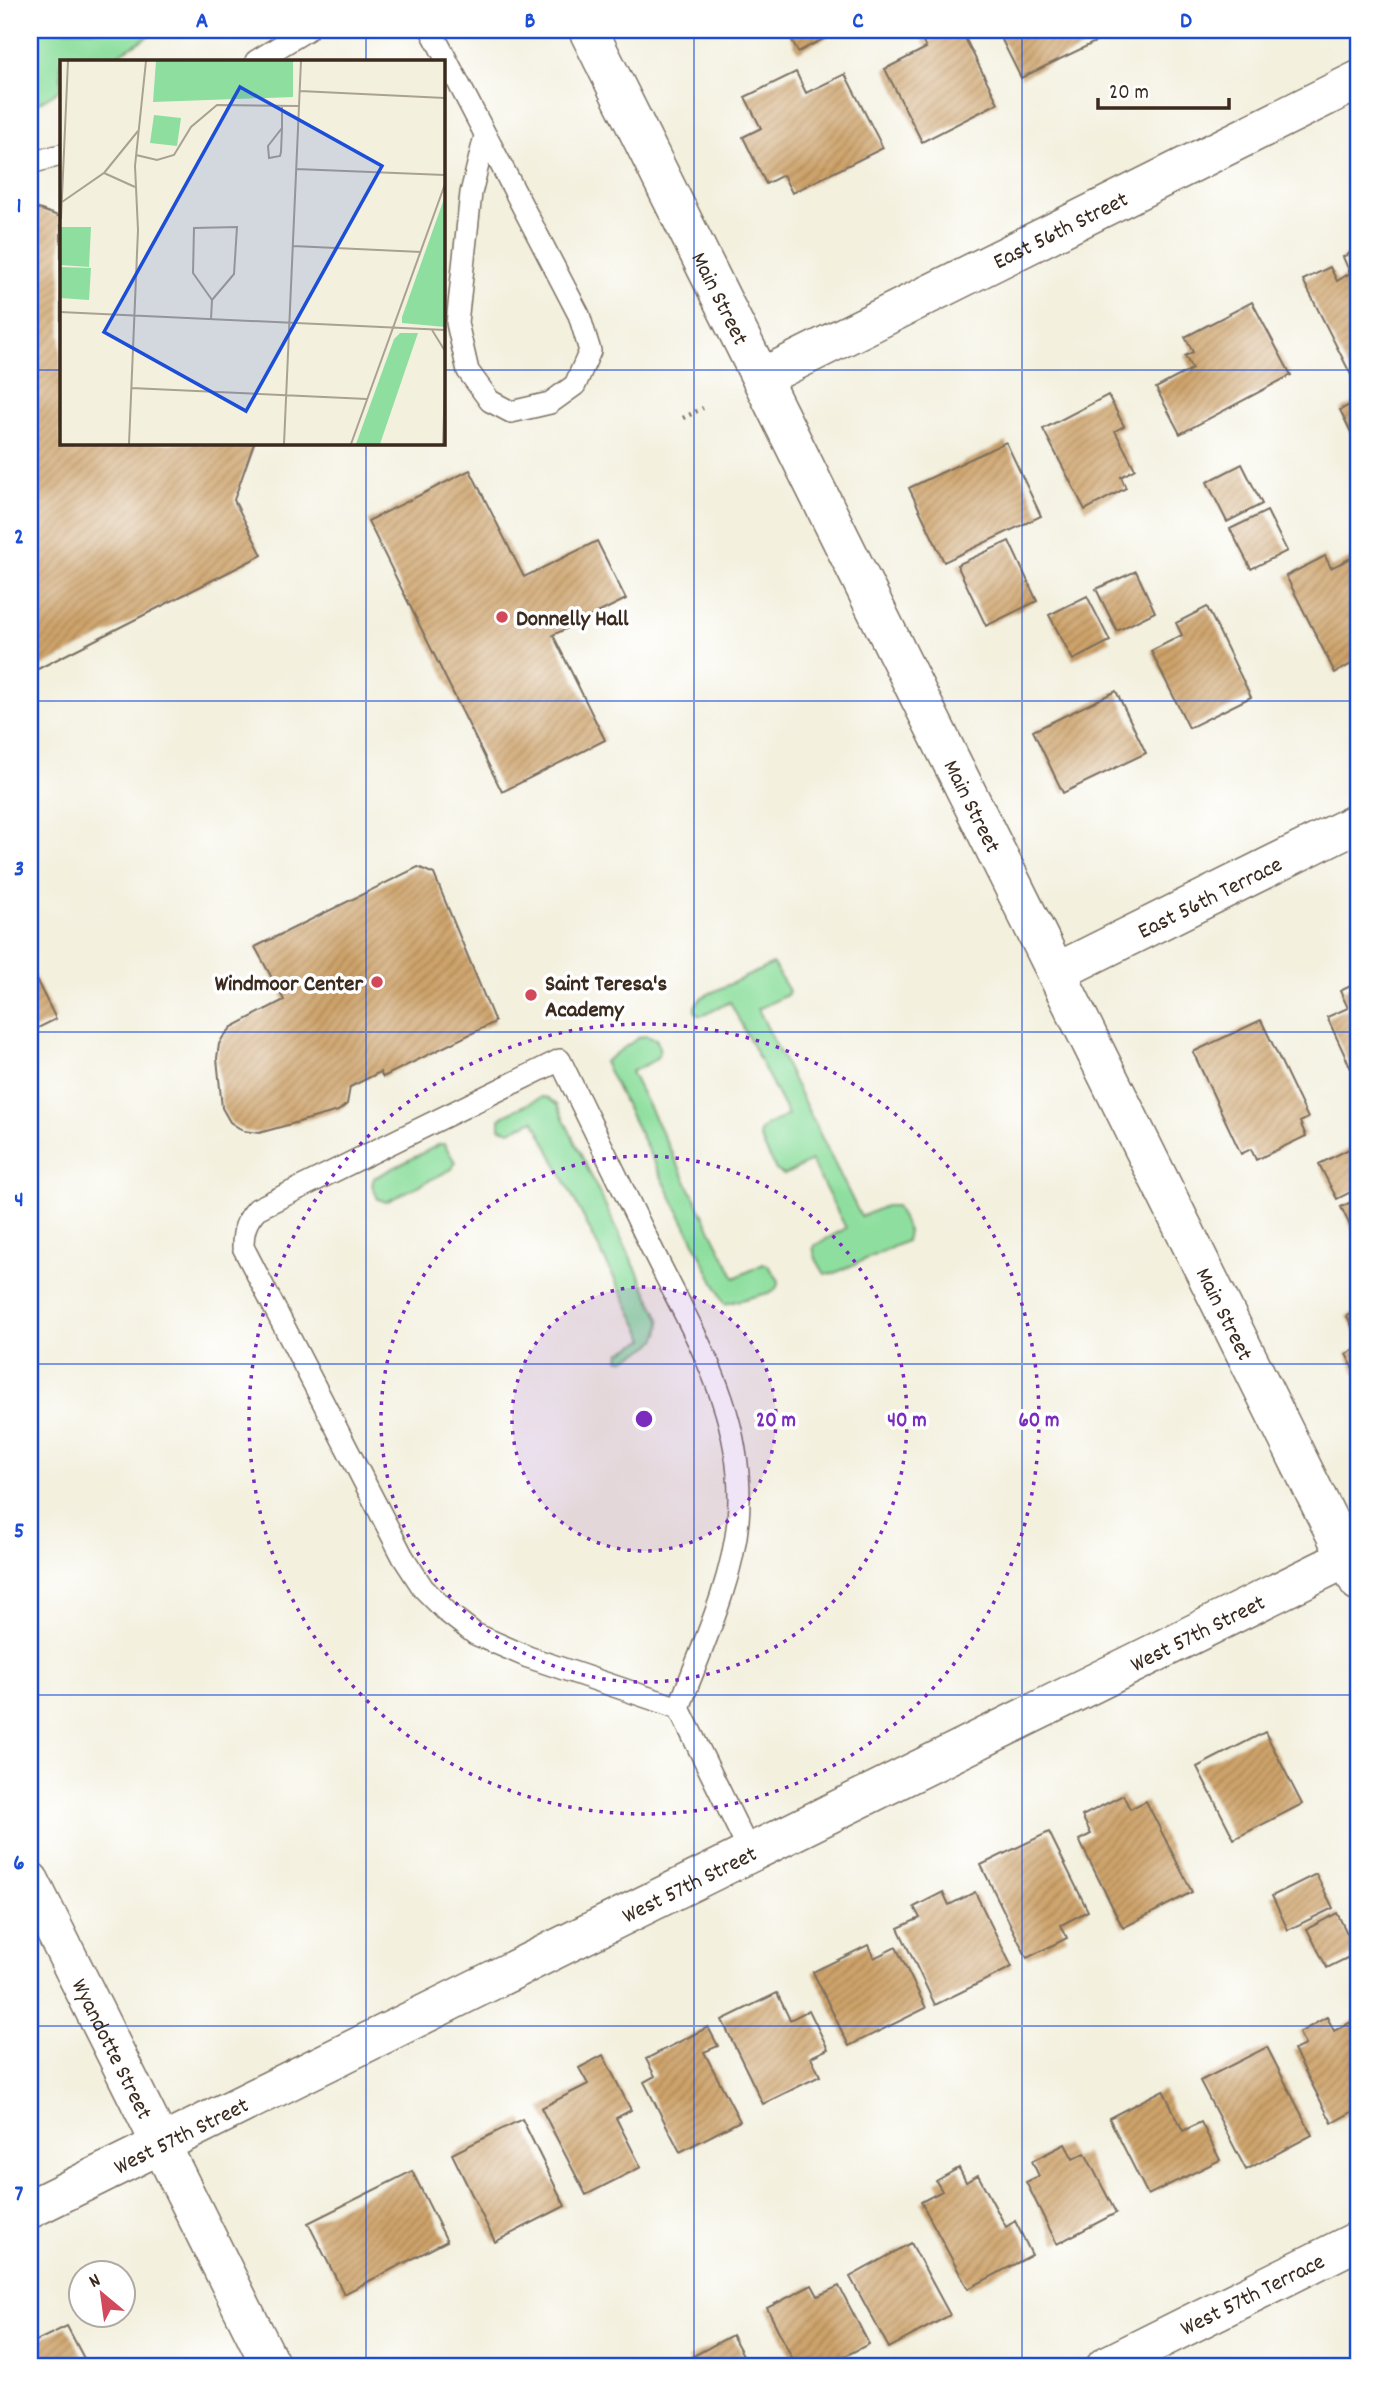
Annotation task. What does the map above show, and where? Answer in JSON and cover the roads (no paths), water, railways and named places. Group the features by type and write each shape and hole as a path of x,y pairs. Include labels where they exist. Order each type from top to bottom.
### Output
{"street":[{"name":"Main Street","path":"588,30 1355,1564"},
{"name":"East 56th Street","path":"761,378 1359,80"},
{"name":"East 56th Terrace","path":"1057,972 1359,821"},
{"name":"West 57th Street","path":"30,2209 750,1853 1355,1564"},
{"name":"Wyandotte Street","path":"30,1881 271,2366"},
{"name":"West 57th Terrace","path":"1106,2366 1359,2240"}],"lane":[{"path":"259,60 307,30"},
{"path":"431,30 579,315 590,351 575,385 550,403 512,412 490,401 468,371 457,323 471,194 485,136"},
{"path":"30,163 60,155"},
{"path":"679,1708 724,1588 738,1524 740,1482 732,1427 701,1348 560,1060 257,1209 247,1220 243,1247 403,1557 424,1588 448,1613 475,1634 528,1657 679,1708 750,1853"}],"place":[{"name":"Donnelly Hall","path":"502,617"},
{"name":"Windmoor Center","path":"377,982"},
{"name":"Saint Teresa's Academy","path":"531,995"}]}
